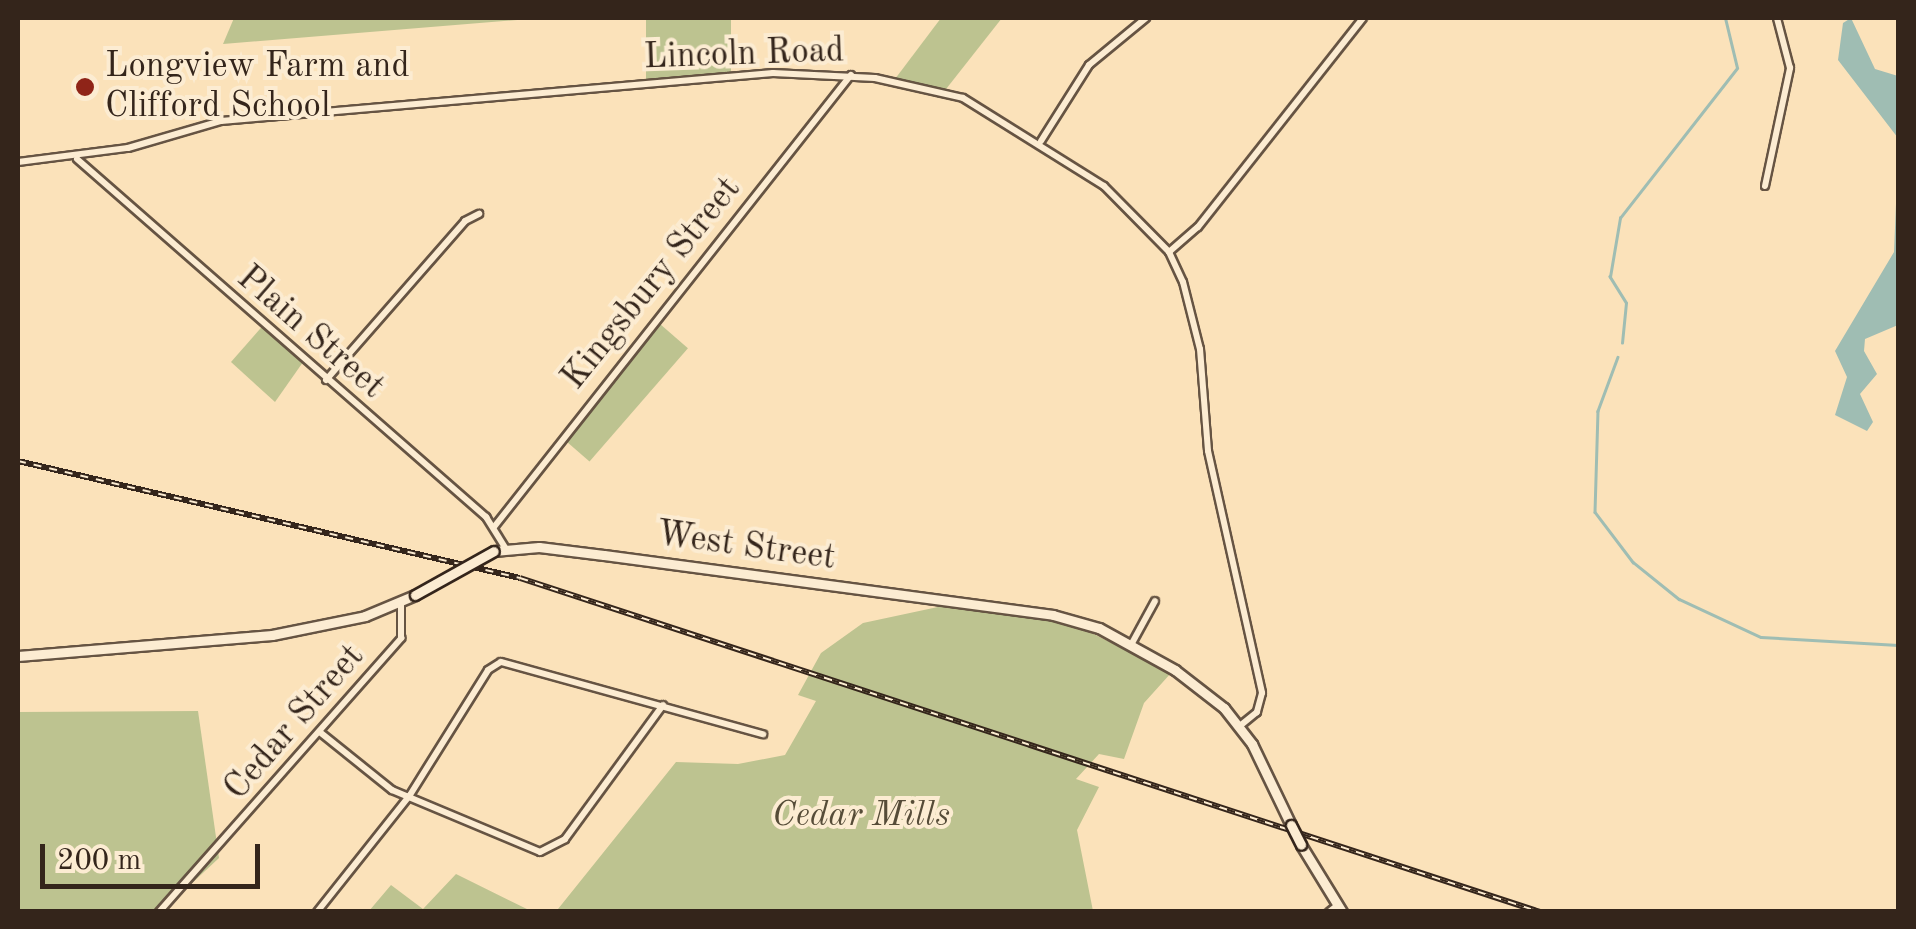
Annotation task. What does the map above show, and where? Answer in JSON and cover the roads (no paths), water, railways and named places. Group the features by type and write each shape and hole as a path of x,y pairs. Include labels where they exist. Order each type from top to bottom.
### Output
{"main road":[{"name":"West Street","path":"18,656 272,635 401,603 494,551 506,549 592,554 1053,615 1132,644 1212,697 1240,726 1337,909"}],"street":[{"path":"1041,141 1089,65 1146,18"},
{"path":"1168,252 1198,227 1362,18"},
{"path":"1765,186 1790,68 1777,18"},
{"name":"Lincoln Road","path":"18,162 76,158 222,121 773,74 851,75 951,94 1041,141 1104,186 1168,252 1197,335 1208,451 1262,690 1259,710 1240,726"},
{"name":"Kingsbury Street","path":"494,527 851,75"},
{"name":"Plain Street","path":"76,158 494,527 506,549"},
{"path":"326,380 465,221 479,214"},
{"path":"1132,644 1156,601"},
{"name":"Cedar Street","path":"159,912 321,733 405,632 401,603"},
{"path":"317,912 410,795 481,681 501,662 763,734"},
{"path":"321,733 364,771 410,795 512,843 547,850 566,839 663,704"}],"water":[{"path":"1851,18 1875,69 1898,76 1898,138 1838,60 1843,23"},
{"path":"1898,155 1898,325 1865,339 1864,351 1877,374 1860,394 1873,422 1867,431 1835,415 1847,377 1835,351 1894,252"}],"waterway":[{"path":"1622,343 1626,303 1610,277 1620,218 1737,68 1725,18"},
{"path":"1618,357 1598,411 1595,512 1633,562 1679,599 1761,637 1898,645"}],"railway":[{"path":"18,461 520,578 1540,912"}],"place":[{"name":"Longview Farm and Clifford School","path":"85,87"}],"park label":[{"name":"Cedar Mills","path":"861,816"}]}
